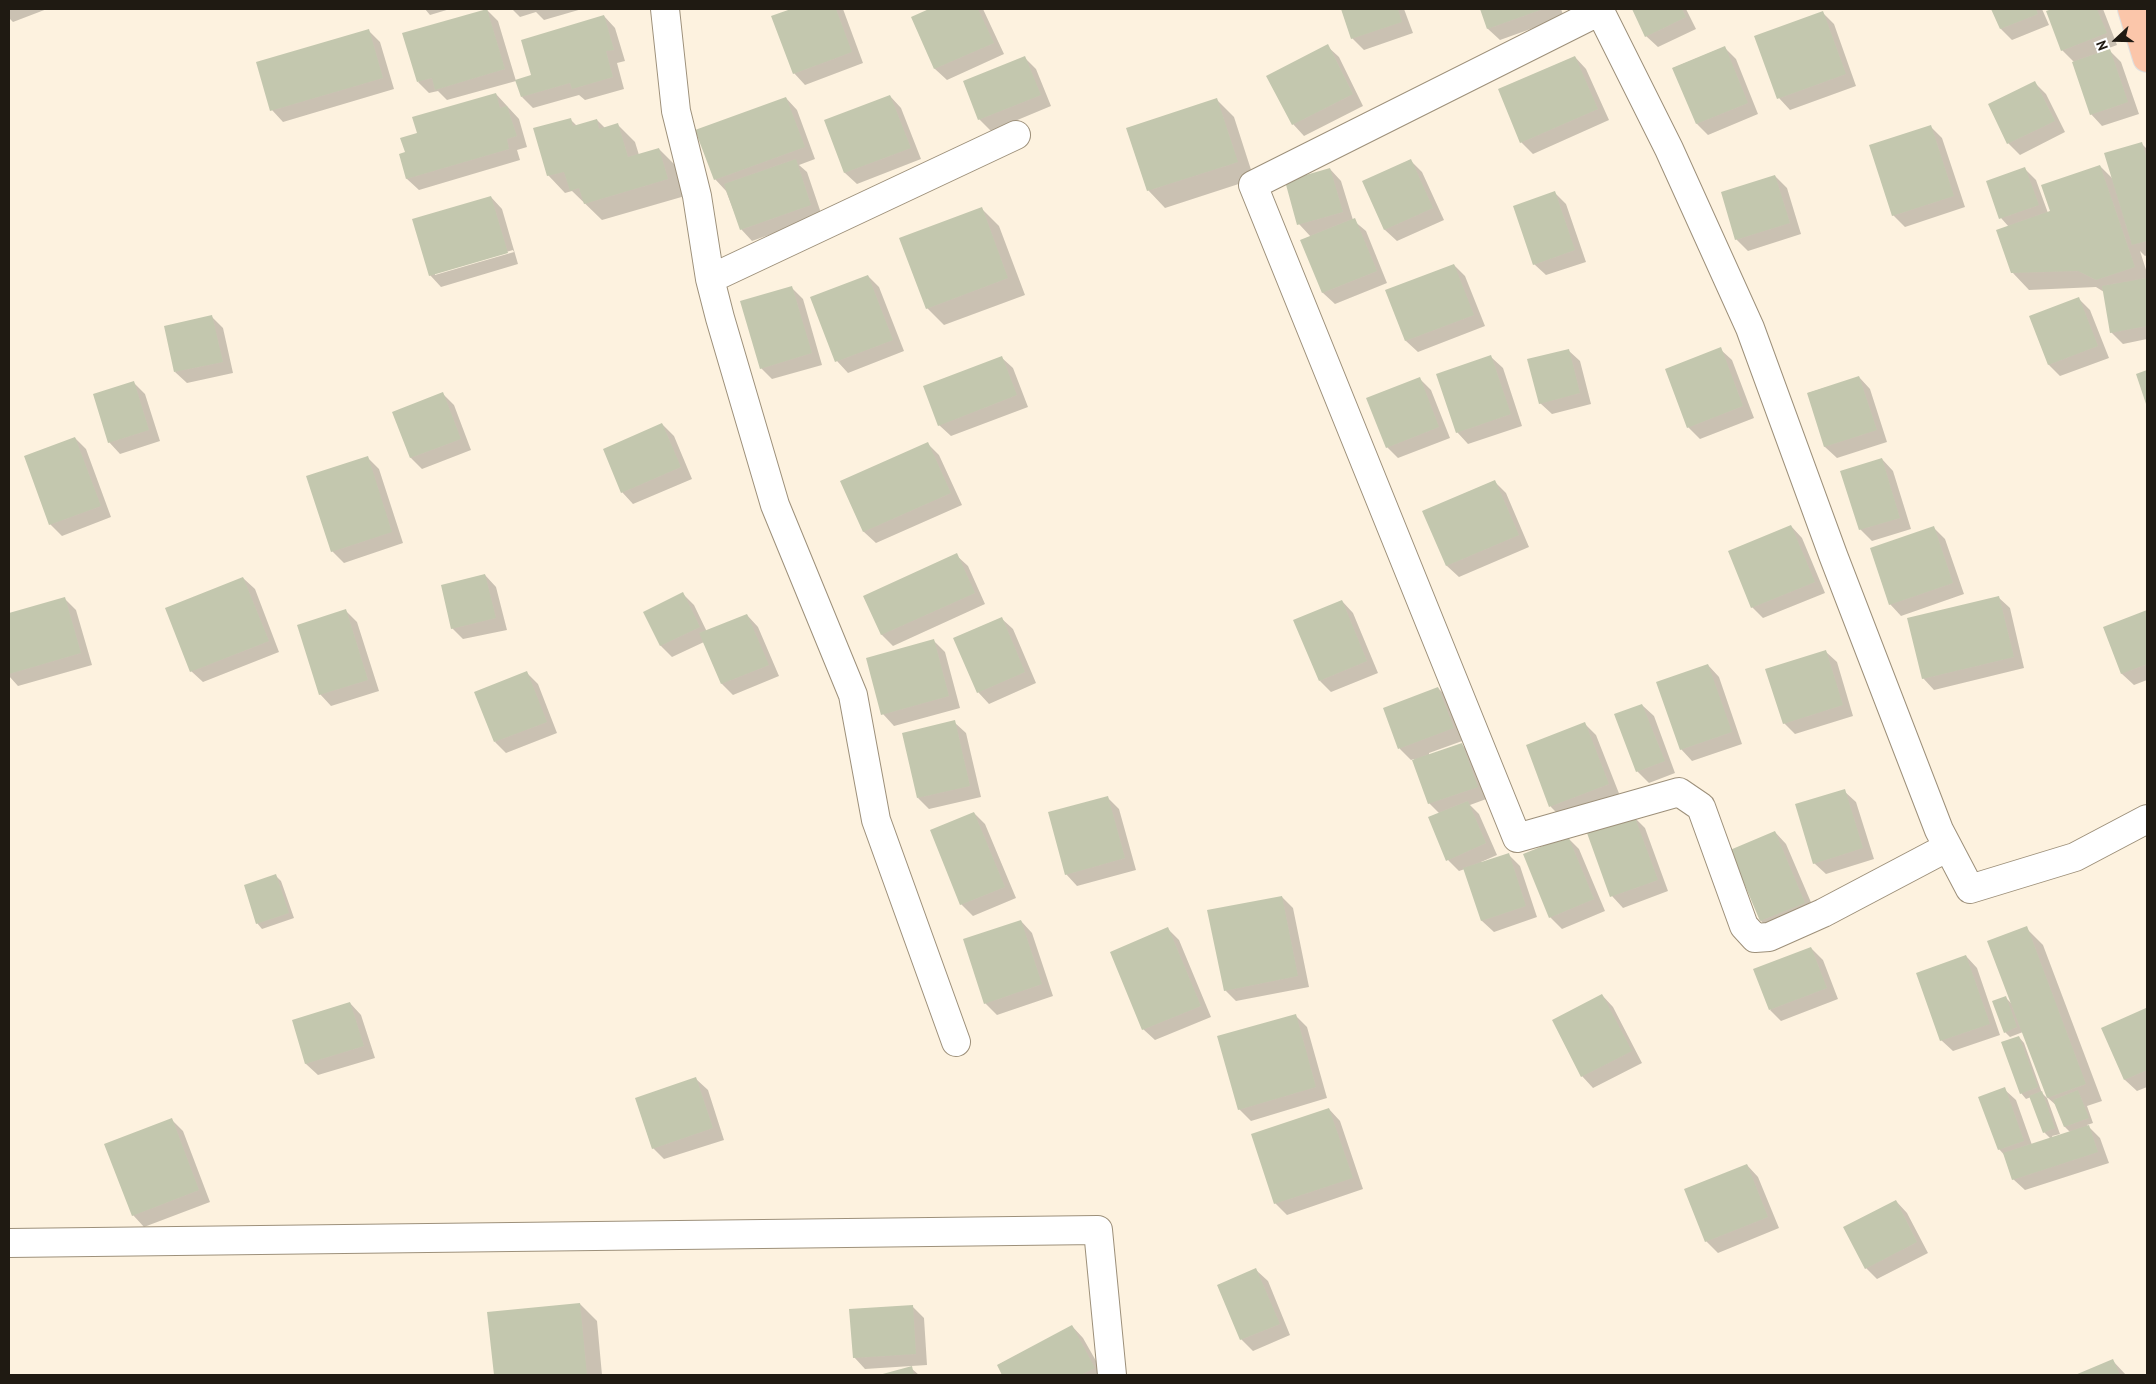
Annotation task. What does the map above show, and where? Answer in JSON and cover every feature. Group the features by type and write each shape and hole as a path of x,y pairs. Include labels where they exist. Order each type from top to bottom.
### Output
{"main road":[{"path":"2132,9 2147,58"}],"street":[{"path":"665,9 676,111 697,196 710,278 775,505 853,695 876,820 956,1042"},
{"path":"1948,847 1823,914 1769,937 1755,938 1744,926 1701,807 1678,792 1517,838 1253,185 1600,10 1669,149 1750,328 1840,574 1938,830 1948,847 1970,889 2075,857 2147,819"},
{"path":"710,278 1016,135"},
{"path":"9,1243 1098,1230 1112,1375"}],"building":[{"path":"487,9 505,69 435,90 432,78 417,82 402,33"},
{"path":"791,9 836,9 852,52 793,74 771,16"},
{"path":"929,9 978,9 994,43 934,69 911,17"},
{"path":"1341,9 1398,9 1402,22 1351,39"},
{"path":"1480,9 1543,9 1487,29"},
{"path":"1632,9 1682,9 1686,17 1645,37"},
{"path":"1991,9 2036,9 2038,14 2000,29"},
{"path":"2052,9 2097,9 2107,33 2061,51 2046,11"},
{"path":"1823,11 1846,74 1777,99 1754,36"},
{"path":"604,15 614,50 606,51 613,77 572,89 570,83 521,97 515,80 531,75 521,40"},
{"path":"369,29 383,78 270,111 256,62"},
{"path":"1328,44 1353,94 1292,125 1266,76"},
{"path":"1725,46 1748,103 1696,124 1672,68"},
{"path":"2110,49 2128,102 2090,115 2072,62"},
{"path":"1025,56 1041,95 978,120 963,81"},
{"path":"1575,56 1598,109 1520,143 1498,89"},
{"path":"2035,81 2055,121 2007,144 1988,104"},
{"path":"496,93 500,108 507,106 517,136 507,139 509,149 406,179 399,154 405,152 400,138 417,133 412,117"},
{"path":"890,95 911,148 844,173 824,120"},
{"path":"786,97 805,147 714,180 695,130"},
{"path":"1217,98 1238,162 1147,191 1126,128"},
{"path":"571,118 573,126 597,119 599,129 618,123 628,157 659,148 668,179 584,204 579,188 570,191 564,172 547,176 533,128"},
{"path":"1931,125 1954,196 1892,216 1869,145"},
{"path":"2142,142 2147,159 2147,241 2132,245 2104,153"},
{"path":"796,159 811,205 740,230 724,184"},
{"path":"1411,159 1433,208 1384,230 1362,181"},
{"path":"2100,165 2135,267 2096,280 2078,271 2011,273 1996,230 2050,211 2041,185"},
{"path":"2025,167 2039,205 1999,219 1986,181"},
{"path":"1330,168 1343,212 1297,225 1285,181"},
{"path":"1775,175 1790,223 1735,240 1721,192"},
{"path":"1555,191 1575,250 1533,265 1513,206"},
{"path":"491,196 508,253 429,276 412,219"},
{"path":"982,207 1008,278 926,309 899,238"},
{"path":"1355,218 1377,271 1322,293 1300,240"},
{"path":"1454,264 1474,315 1405,341 1385,290"},
{"path":"868,275 893,340 835,362 810,297"},
{"path":"2147,278 2147,326 2110,333 2102,286"},
{"path":"792,286 812,353 760,369 740,301"},
{"path":"2079,297 2098,346 2048,365 2029,316"},
{"path":"212,315 223,362 174,372 164,326"},
{"path":"1721,347 1743,406 1687,428 1665,369"},
{"path":"1569,349 1580,393 1539,404 1527,359"},
{"path":"1491,355 1511,414 1456,433 1436,374"},
{"path":"1002,356 1017,395 938,426 923,386"},
{"path":"2147,370 2147,407 2136,374"},
{"path":"1859,376 1877,430 1824,447 1807,393"},
{"path":"1420,377 1439,427 1386,448 1366,398"},
{"path":"134,381 149,430 108,443 93,394"},
{"path":"443,392 461,439 410,458 392,412"},
{"path":"662,423 681,467 621,493 603,449"},
{"path":"75,437 101,506 49,525 24,456"},
{"path":"928,442 951,493 863,532 840,481"},
{"path":"368,456 392,532 331,552 306,476"},
{"path":"1882,458 1900,518 1859,530 1840,471"},
{"path":"1495,480 1519,535 1446,566 1422,511"},
{"path":"1791,525 1815,582 1751,608 1728,551"},
{"path":"1934,526 1953,583 1889,605 1870,548"},
{"path":"957,553 975,593 881,635 863,596"},
{"path":"485,574 496,618 451,629 441,585"},
{"path":"243,577 269,641 190,672 165,608"},
{"path":"683,592 700,627 660,646 643,612"},
{"path":"1999,596 2014,657 1922,679 1907,618"},
{"path":"65,597 81,653 9,674 9,613"},
{"path":"1342,600 1367,661 1319,681 1293,620"},
{"path":"346,609 368,680 319,695 297,625"},
{"path":"2147,610 2147,664 2121,674 2103,627"},
{"path":"747,614 769,665 721,684 699,633"},
{"path":"1002,617 1025,672 977,693 953,638"},
{"path":"934,639 949,696 881,715 866,658"},
{"path":"1826,650 1843,705 1783,724 1765,669"},
{"path":"1708,664 1732,732 1680,750 1656,682"},
{"path":"527,671 547,722 494,742 474,692"},
{"path":"1438,687 1454,728 1398,749 1383,708"},
{"path":"1642,704 1665,761 1636,772 1614,714"},
{"path":"955,720 970,786 917,798 902,733"},
{"path":"1585,722 1609,784 1549,807 1526,745"},
{"path":"1462,743 1478,787 1428,804 1412,760"},
{"path":"1845,789 1863,848 1813,864 1795,804"},
{"path":"1108,796 1125,858 1065,875 1048,812"},
{"path":"1468,801 1486,843 1446,861 1428,817"},
{"path":"974,812 1005,887 960,905 930,830"},
{"path":"1634,815 1658,880 1610,897 1587,833"},
{"path":"1775,831 1805,903 1760,921 1730,850"},
{"path":"1568,836 1594,899 1549,918 1523,854"},
{"path":"1509,853 1526,906 1481,921 1463,868"},
{"path":"276,874 289,913 256,924 244,885"},
{"path":"1282,896 1298,976 1224,991 1207,910"},
{"path":"1021,920 1042,984 984,1004 963,939"},
{"path":"2027,926 2086,1084 2047,1098 1987,941"},
{"path":"1168,927 1201,1006 1142,1030 1110,952"},
{"path":"1811,947 1827,988 1769,1010 1753,969"},
{"path":"1966,955 1990,1024 1940,1041 1916,973"},
{"path":"1602,994 1632,1051 1581,1077 1552,1020"},
{"path":"2006,996 2017,1027 2004,1033 1992,1001"},
{"path":"350,1002 364,1046 305,1064 292,1020"},
{"path":"2146,1008 2147,1070 2124,1080 2101,1028"},
{"path":"1296,1014 1316,1087 1238,1110 1217,1036"},
{"path":"2019,1036 2038,1087 2020,1094 2001,1042"},
{"path":"696,1077 713,1128 652,1149 635,1098"},
{"path":"2005,1087 2024,1141 1998,1150 1978,1097"},
{"path":"2078,1090 2089,1118 2064,1127 2053,1100"},
{"path":"2042,1091 2055,1128 2043,1133 2029,1096"},
{"path":"1329,1108 1353,1178 1274,1204 1251,1134"},
{"path":"172,1118 199,1190 132,1216 104,1144"},
{"path":"2089,1125 2098,1152 2012,1180 2003,1153"},
{"path":"1747,1164 1768,1217 1705,1242 1684,1189"},
{"path":"1896,1200 1917,1242 1865,1269 1843,1227"},
{"path":"1256,1268 1280,1324 1240,1340 1217,1285"},
{"path":"580,1303 587,1375 494,1375 487,1312"},
{"path":"913,1305 916,1354 853,1358 849,1309"},
{"path":"1072,1325 1095,1368 1081,1375 1002,1375 997,1365"},
{"path":"2113,1359 2120,1375 2075,1375"},
{"path":"912,1366 914,1375 879,1375"}]}
